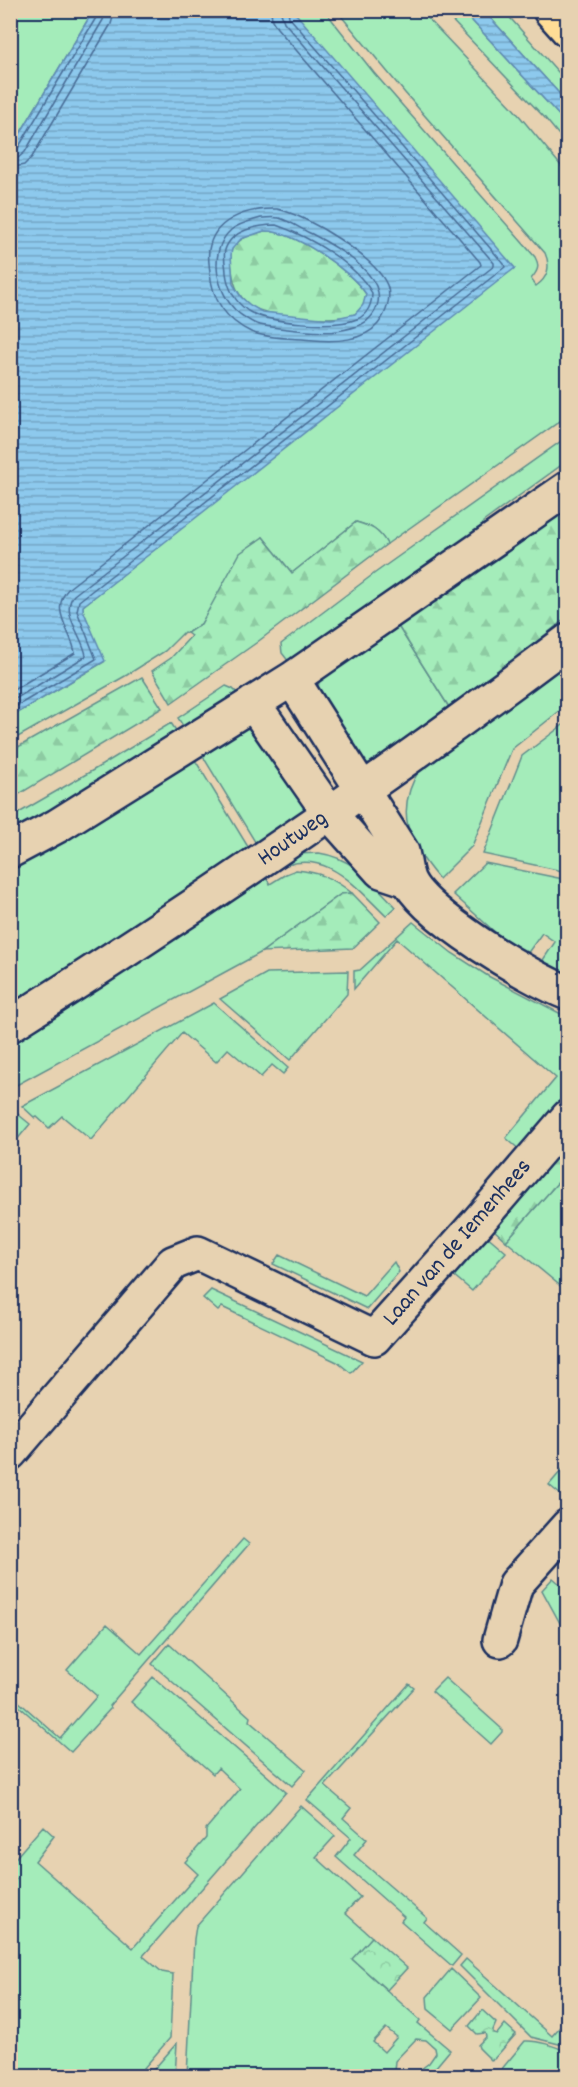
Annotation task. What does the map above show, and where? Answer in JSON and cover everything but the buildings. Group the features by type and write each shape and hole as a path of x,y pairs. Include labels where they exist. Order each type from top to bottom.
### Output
{"main road":[{"path":"550,10 567,30"}],"street":[{"path":"10,851 57,826 292,679 567,488"},
{"name":"Houtweg","path":"10,1025 117,957 330,814 567,641"},
{"path":"292,679 402,852 408,880 425,901 458,929 515,967 567,993"},
{"path":"253,704 330,814 381,871 408,880"},
{"name":"Laan van de Iemenhees","path":"10,1453 173,1263 198,1253 374,1338 478,1222 567,1117"},
{"path":"500,1640 516,1584 567,1526"}],"green space":[{"path":"11,11 93,11 11,149"},
{"path":"290,11 325,11 374,73 535,257 538,268 531,279 536,286 547,271 548,263 545,253 405,93 337,11 421,11 512,107 567,173 567,416 387,544 374,529 356,522 292,573 263,537 217,597 201,624 187,633 184,632 165,651 127,675 11,741 11,717 104,662 83,606 295,438 297,15"},
{"path":"443,11 463,11 567,124 567,145 545,118"},
{"path":"484,11 504,11 567,82 567,102"},
{"path":"264,231 290,237 334,263 366,294 360,310 355,314 333,318 302,317 259,310 246,302 238,292 234,281 231,251 242,239"},
{"path":"567,437 567,461 483,522 484,537 293,667 282,653 281,644 375,573"},
{"path":"567,503 567,617 454,715 396,623"},
{"path":"356,522 374,529 387,544 256,643 171,703 152,671 171,658 191,636 187,633 201,624 240,553 263,537 292,573"},
{"path":"396,623 454,715 377,764 367,763 360,760 317,693 320,677"},
{"path":"567,658 567,705 512,749 472,846 439,879 419,852 408,826 406,812 408,798 412,783 421,767"},
{"path":"142,677 162,708 11,799 11,751"},
{"path":"226,686 238,694 188,734 178,718"},
{"path":"567,722 567,872 483,854 522,756"},
{"path":"171,723 181,738 11,839 10,818"},
{"path":"244,728 252,729 305,802 300,822 260,850 199,750"},
{"path":"192,755 253,855 11,1012 11,861"},
{"path":"319,853 343,860 353,866 396,907 386,916 349,881 336,871 322,865 307,862 290,864 272,871 297,854"},
{"path":"485,863 563,879 568,883 567,977 541,963 555,942 542,933 527,954 497,934 453,894"},
{"path":"296,870 326,877 352,893 341,894 262,952 11,1088 11,1037 262,872 270,884"},
{"path":"352,893 380,922 353,948 262,952 341,894"},
{"path":"413,922 452,953 488,976 567,1017 567,1097 521,1151 506,1138 556,1078 397,939 354,989 354,971 360,970"},
{"path":"348,971 347,994 290,1060 220,999 267,973"},
{"path":"214,1003 288,1068 283,1074 272,1065 261,1077 228,1049 216,1062 182,1033 91,1140 62,1116 49,1128 22,1106"},
{"path":"14,1111 30,1124 11,1147 11,1113"},
{"path":"567,1143 567,1172 506,1241 493,1229"},
{"path":"567,1172 568,1283 563,1288 506,1241"},
{"path":"486,1235 506,1252 472,1291 452,1274"},
{"path":"279,1255 364,1296 394,1262 399,1272 367,1309 273,1264"},
{"path":"211,1290 362,1361 351,1373 337,1362 222,1307 218,1311 203,1298"},
{"path":"567,1464 567,1500 549,1485"},
{"path":"243,1539 249,1544 71,1752 11,1699 11,1695 60,1738 97,1696 67,1670 107,1624 141,1654"},
{"path":"553,1578 567,1590 567,1636 542,1590"},
{"path":"169,1644 250,1717 249,1721 306,1770 292,1786 152,1664"},
{"path":"153,1677 286,1792 143,1956 162,1972 173,1974 170,2038 137,2076 11,2076 10,1886 16,1879 11,1874 11,1863 43,1826 54,1836 35,1861 133,1948 198,1874 185,1862 206,1838 206,1829 240,1789 218,1768 213,1774 131,1702"},
{"path":"445,1678 502,1729 491,1744 432,1691"},
{"path":"409,1684 414,1688 325,1786 351,1808 343,1818 367,1839 354,1855 427,1918 424,1922 461,1955 452,1966 401,1921 404,1917 336,1857 351,1838 307,1800"},
{"path":"301,1806 335,1836 316,1857 360,1897 345,1913 372,1937 353,1960 420,2020 418,2023 450,2050 430,2074 432,2076 412,2076 429,2063 436,2053 435,2048 426,2040 416,2039 395,2061 394,2071 400,2076 187,2076 196,1926","holes":["386,2028 397,2037 384,2052 373,2042"]},
{"path":"372,1937 407,1968 387,1990 352,1959"},
{"path":"466,1959 552,2036 567,2019 567,2046 531,2037 460,1966"},
{"path":"451,1969 481,1998 452,2029 428,2009 427,1997"},
{"path":"482,2010 496,2023 493,2033 497,2034 505,2024 516,2034 491,2060 478,2045 486,2037 485,2033 477,2034 469,2026"},
{"path":"525,2041 535,2041 567,2052 567,2076 496,2076"},
{"path":"177,2043 175,2076 148,2076"}],"water":[{"path":"93,11 290,11 297,15 515,268 83,606 105,661 11,717 11,149","holes":["264,231 276,232 320,253 358,284 366,294 363,305 355,314 331,319 262,312 241,297 233,284 232,249 241,239"]},
{"path":"463,11 484,11 567,102 567,124"}]}
